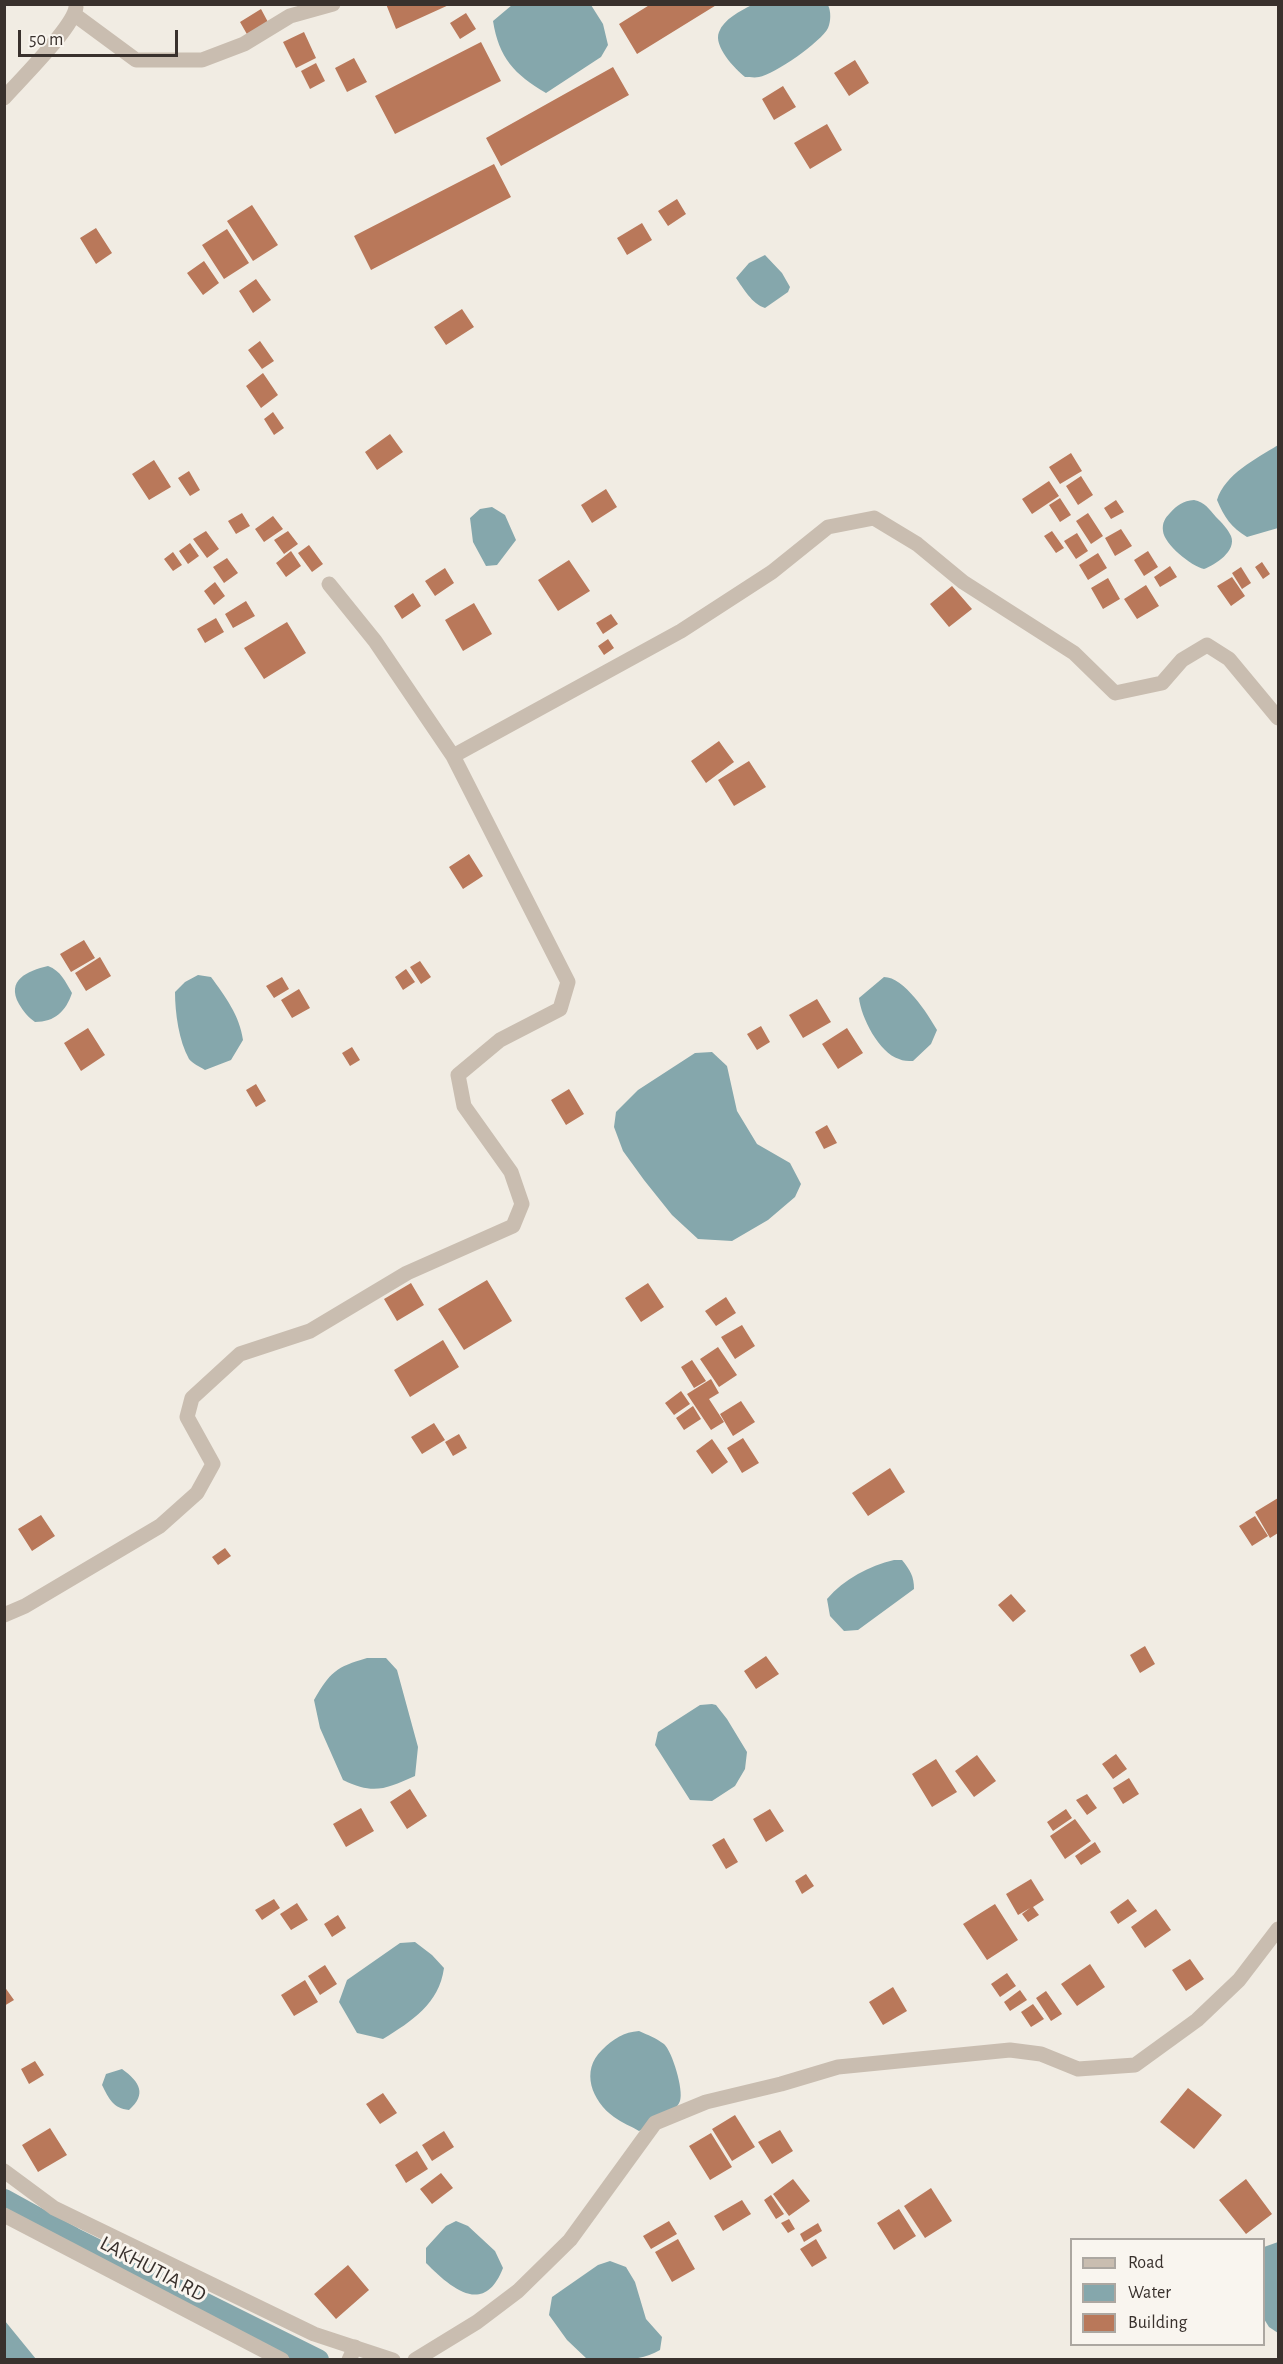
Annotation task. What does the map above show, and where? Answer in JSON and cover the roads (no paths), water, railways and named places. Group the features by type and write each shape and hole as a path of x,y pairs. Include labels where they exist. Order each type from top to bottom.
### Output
{"street":[{"path":"4,98 76,10 136,60 202,60 244,44 290,16 333,4"},
{"path":"453,756 681,631 772,572 828,527 874,518 917,544 963,582 1074,653 1116,693 1162,683 1182,660 1207,645 1229,659 1278,718"},
{"path":"4,1615 25,1606 160,1526 197,1493 213,1464 187,1417 192,1398 240,1354 310,1331 407,1273 513,1226 522,1204 511,1172 464,1106 458,1076 500,1040 560,1009 568,982 453,756 375,641 329,584"},
{"path":"415,2360 477,2322 518,2291 548,2262 570,2240 655,2123 706,2102 781,2084 838,2067 1010,2050 1041,2054 1078,2069 1135,2065 1197,2020 1239,1980 1278,1929"},
{"path":"4,2171 54,2208 352,2354 393,2360"},
{"name":"LAKHUTIA RD","path":"4,2215 282,2360"}],"water":[{"path":"512,5 591,5 603,24 608,45 601,57 546,93 517,72 499,45 493,21"},
{"path":"752,5 828,5 829,25 817,41 786,64 766,75 745,77 726,57 718,38 721,27 728,19"},
{"path":"765,255 782,273 790,287 788,292 765,308 752,299 736,278 749,263"},
{"path":"1278,445 1278,528 1247,537 1229,521 1217,500 1227,482 1234,475"},
{"path":"1194,500 1201,502 1209,509 1228,531 1232,542 1224,557 1204,569 1192,564 1179,554 1168,542 1163,531 1164,521 1173,510 1183,502"},
{"path":"492,507 505,515 516,540 497,565 486,566 473,542 470,518 480,509"},
{"path":"48,966 59,974 72,993 63,1010 54,1018 35,1022 19,1004 15,989 17,983 26,974"},
{"path":"198,975 211,977 221,991 235,1015 243,1040 231,1060 205,1070 190,1060 186,1052 178,1027 176,1009 175,992 185,982"},
{"path":"884,977 892,979 907,990 922,1006 937,1030 931,1044 913,1061 901,1060 885,1050 872,1033 863,1015 859,998"},
{"path":"712,1052 727,1066 737,1111 757,1144 790,1163 801,1184 795,1197 768,1220 732,1241 698,1239 672,1215 623,1151 614,1127 616,1112 638,1090 695,1053"},
{"path":"894,1560 902,1560 907,1567 914,1589 858,1630 844,1631 830,1616 827,1599 841,1585 858,1574"},
{"path":"367,1658 386,1658 397,1670 418,1747 415,1776 387,1787 371,1789 343,1780 320,1728 314,1700 335,1672 348,1664"},
{"path":"700,1705 716,1705 727,1719 747,1752 745,1769 735,1786 712,1801 690,1800 655,1745 658,1732"},
{"path":"415,1942 444,1968 441,1981 430,2002 414,2018 383,2039 357,2033 339,2002 347,1980 400,1943"},
{"path":"639,2031 658,2040 667,2048 677,2071 681,2096 673,2111 639,2131 606,2110 595,2094 590,2076 595,2058 606,2046 615,2039"},
{"path":"122,2069 137,2083 139,2088 138,2099 129,2110 112,2102 102,2085 106,2074"},
{"path":"456,2221 468,2226 495,2251 503,2268 495,2283 477,2295 456,2288 426,2263 426,2248 446,2226"},
{"path":"1278,2242 1278,2333 1269,2327 1265,2321 1265,2247"},
{"path":"610,2261 626,2267 635,2282 646,2319 662,2337 660,2350 634,2359 587,2359 567,2340 549,2315 552,2297 598,2265"},
{"path":"5,2321 36,2359 5,2359"}],"waterway":[{"path":"4,2200 73,2238 318,2360"}]}
